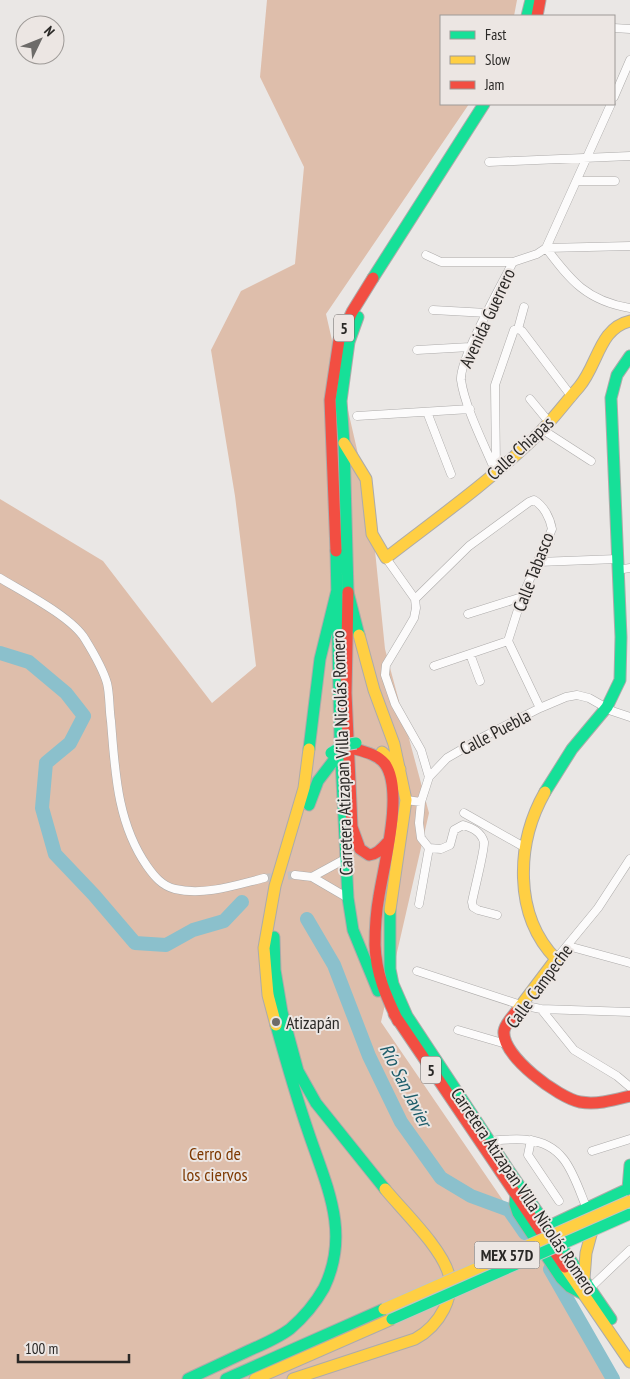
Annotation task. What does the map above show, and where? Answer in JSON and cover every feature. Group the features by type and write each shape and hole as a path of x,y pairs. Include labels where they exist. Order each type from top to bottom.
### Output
{"main road":[{"path":"527,15 531,0"},
{"path":"537,15 540,0"},
{"name":"Carretera Atizapan Villa Nicolás Romero","path":"483,105 352,312 339,340 330,400 342,591 374,690 394,744 406,800 389,918 390,969 393,984 407,1016 544,1229 630,1347"},
{"name":"Carretera Atizapan Villa Nicolás Romero","path":"492,105 358,316 352,329 341,400 344,443 340,740 345,859 348,898 354,930 363,957 378,991 516,1196 544,1229"},
{"name":"Calle Chiapas","path":"386,558 496,473 546,426 587,378 608,334 621,323 630,321"},
{"path":"556,959 544,948 528,914 524,893 524,847 539,804 552,778 567,754 607,707 625,681 626,637 617,565 611,398 617,375 630,356"},
{"path":"344,443 366,479 372,534 386,558"},
{"path":"188,1379 275,1339 289,1330 307,1314 320,1295 330,1275 336,1254 336,1226 332,1204 280,1043 268,995 264,948 275,886 304,788 320,659 342,591"},
{"path":"342,591 352,827 357,846 365,853 376,854 388,842"},
{"path":"293,1379 408,1341 426,1332 439,1319 447,1300 449,1278 446,1268 431,1245 363,1163 304,1084 296,1069 279,994 273,947 277,914 313,790 333,756 344,745 367,744 389,757 400,769"},
{"path":"355,746 381,760 390,774 392,810 377,910 377,969 382,986 398,1021"},
{"path":"304,788 319,764 333,756"},
{"name":"Calle Campeche","path":"556,959 508,1023 504,1033 506,1044 516,1058 534,1074 554,1089 576,1101 592,1103 630,1096"},
{"path":"544,1229 614,1196 629,1193 630,1166"},
{"name":"MEX 57D","path":"226,1379 384,1309 629,1193"},
{"path":"516,1196 515,1204 518,1213 561,1278 570,1287 586,1287 584,1256 590,1234 600,1214 614,1196"},
{"name":"MEX 57D","path":"255,1379 630,1214"},
{"name":"Carretera Atizapan Villa Nicolás Romero","path":"586,1287 630,1362"}],"street":[{"path":"615,28 630,29"},
{"path":"615,95 630,60"},
{"path":"546,248 611,105"},
{"path":"490,162 588,156 630,156"},
{"path":"577,181 615,181"},
{"path":"546,248 630,246"},
{"path":"546,248 579,287 599,299 630,308"},
{"name":"Avenida Guerrero","path":"496,473 470,409 461,376 470,347 513,262 537,254 546,248"},
{"path":"426,255 441,262 513,262"},
{"path":"496,473 495,385 514,330 518,329 524,307"},
{"path":"434,310 487,314"},
{"path":"518,329 522,331 572,397"},
{"path":"417,350 470,347"},
{"path":"530,399 546,426 591,461"},
{"path":"356,416 470,409"},
{"path":"427,412 451,474"},
{"name":"Calle Tabasco","path":"415,599 469,546 534,500 540,504 551,522 552,529 522,597 508,641"},
{"path":"386,558 415,599 416,608 414,618 386,665 385,675 395,704 421,750 429,777"},
{"path":"538,562 617,565 630,568"},
{"path":"0,578 71,622 85,639 97,662 107,683 120,802 128,831 139,854 154,876 168,886 186,891 224,888 264,878"},
{"path":"468,614 522,597"},
{"path":"434,666 508,641 540,708"},
{"path":"470,654 480,681"},
{"name":"Calle Puebla","path":"429,848 421,838 421,802 429,777 447,758 485,736 566,697 577,695 589,698 612,711 630,717"},
{"path":"406,800 421,802"},
{"path":"464,814 524,847"},
{"path":"418,904 429,848 441,849 450,845 454,830 464,825 473,828 480,835 484,844 472,902 473,907 497,915"},
{"path":"312,877 345,859"},
{"name":"Calle Campeche","path":"556,959 598,908 630,859"},
{"path":"295,875 312,877 348,898"},
{"path":"568,946 630,963"},
{"path":"417,972 521,1005 541,1009 630,1012"},
{"path":"541,1009 574,1050 617,1076 630,1087"},
{"path":"458,1030 506,1044"},
{"path":"592,1151 630,1139"},
{"path":"531,1140 528,1155 559,1201"},
{"path":"489,1141 531,1140 546,1144 561,1154 570,1166 587,1209"},
{"path":"586,1287 630,1250"}],"green space":[{"name":"Cerro de los ciervos","path":"267,0 517,0 514,15 440,15 440,105 468,105 326,314 371,511 385,649 429,813 381,1022 556,1278 613,1379 0,1379 0,499 103,561 212,703 256,666 235,496 211,350 241,291 295,264 304,167 260,77"}],"waterway":[{"name":"Río San Javier","path":"0,653 29,662 66,693 84,716 70,743 46,763 42,808 55,854 94,895 135,943 166,945 193,930 224,921 242,902"},
{"name":"Río San Javier","path":"307,919 334,965 369,1056 401,1122 441,1178 471,1196 509,1210 525,1233"},
{"name":"Río San Javier","path":"550,1269 613,1379"}],"tunnel":[{"path":"264,878 295,875"}],"traffic: fast":[{"path":"527,15 531,0"},
{"path":"373,278 483,105"},
{"path":"358,317 349,342 341,401 348,592 359,635"},
{"path":"545,792 572,749 607,707 620,680 621,637 611,398 617,375 630,356"},
{"path":"336,551 340,740 348,898 353,930 378,991"},
{"path":"309,749 320,659 337,590"},
{"path":"331,753 344,745 356,743"},
{"path":"309,805 318,781 334,760"},
{"path":"390,910 390,969 393,984 407,1016 508,1169 611,1319"},
{"path":"274,937 275,970 282,1012 298,1071 316,1103 385,1189"},
{"path":"188,1379 271,1341 290,1329 305,1315 317,1299 324,1288 332,1267 336,1228 333,1209 295,1092 276,1025"},
{"path":"628,1189 630,1165"},
{"path":"541,1230 630,1188"},
{"path":"516,1195 515,1204 518,1213 561,1278 570,1287 583,1294"},
{"path":"392,1319 630,1214"},
{"path":"226,1379 384,1309"}],"traffic: slow":[{"path":"344,443 366,479 372,534 386,558 478,487 538,435 579,387 591,368 605,339 620,325 630,321"},
{"path":"359,635 374,690 394,744 406,800 390,910"},
{"path":"276,1025 268,995 264,948 275,886 304,788 309,749"},
{"path":"382,752 400,769"},
{"path":"516,1012 556,959 542,941 532,922 526,900 524,878 524,856 528,833 535,812 545,792"},
{"path":"293,1379 415,1339 432,1327 444,1309 449,1297 450,1288 449,1275 445,1264 421,1230 385,1189"},
{"path":"384,1309 630,1201"},
{"path":"584,1279 586,1253 593,1227"},
{"path":"565,1267 630,1362"},
{"path":"255,1379 392,1319"}],"traffic: jam":[{"path":"537,15 540,0"},
{"path":"336,551 330,400 339,340 352,312 373,278"},
{"path":"348,592 346,693 352,827 360,849 369,855 377,852 388,842"},
{"path":"355,749 372,754 385,764 390,776 393,792 391,828 377,908 375,945 380,975 398,1021"},
{"path":"516,1012 505,1028 506,1041 521,1063 546,1084 571,1099 586,1103 630,1096"},
{"path":"394,1014 565,1267"}],"place":[{"name":"Atizapán","path":"276,1022"}]}
